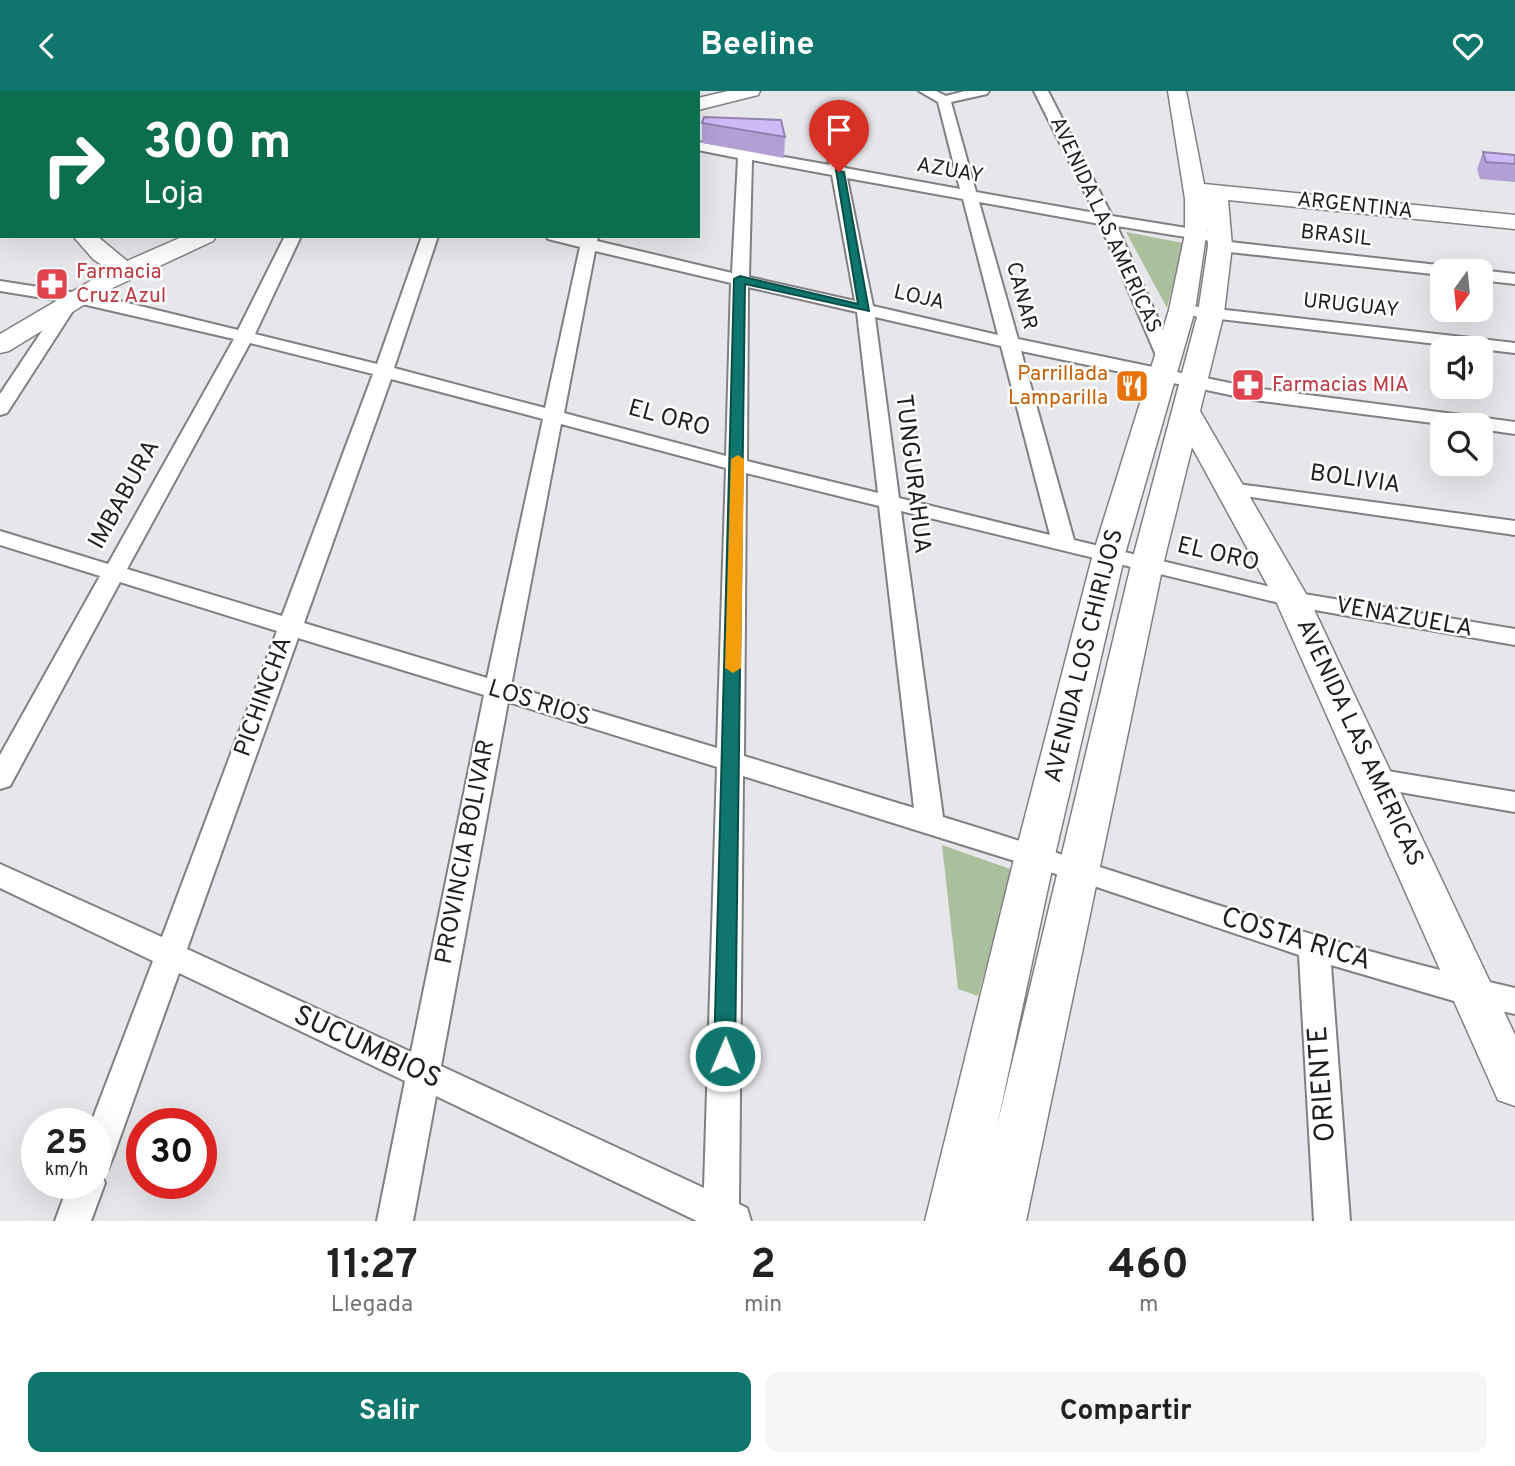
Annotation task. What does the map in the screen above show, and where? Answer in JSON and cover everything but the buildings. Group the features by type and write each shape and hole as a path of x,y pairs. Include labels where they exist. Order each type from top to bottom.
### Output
{"main road":[{"name":"AVENIDA LOS CHIRIJOS","path":"951,1221 1035,855 1109,554 1177,382 1197,312 1212,239 1207,191 1177,91"},
{"path":"1196,91 1205,134"},
{"path":"700,103 745,92"},
{"name":"ARGENTINA","path":"1207,191 1515,222"},
{"name":"ARGENTINA","path":"1207,191 1515,229"},
{"path":"88,238 125,257 197,238"},
{"path":"0,326 62,296 125,257 171,238"},
{"path":"0,345 62,296"},
{"name":"AVENIDA LOS CHIRIJOS","path":"1000,1221 1171,468 1177,382"},
{"name":"AVENIDA LAS AMERICAS","path":"1177,382 1224,479 1292,599 1515,1085"},
{"path":"1171,468 1188,463 1224,479"}],"street":[{"path":"926,91 944,100 982,91"},
{"name":"AVENIDA LAS AMERICAS","path":"1041,91 1106,220 1177,382"},
{"name":"CANAR","path":"944,100 1064,545"},
{"name":"TUNGURAHUA","path":"826,132 839,172 865,309 930,825"},
{"name":"AZUAY","path":"700,146 1212,239"},
{"path":"728,1218 731,763 740,279 746,155"},
{"name":"IMBABURA","path":"0,779 244,337 292,238"},
{"name":"PICHINCHA","path":"112,1113 384,371 429,238"},
{"name":"LOJA","path":"572,238 590,240 740,279 1177,382 1515,428"},
{"name":"BRASIL","path":"1212,239 1430,269"},
{"name":"PROVINCIA BOLIVAR","path":"395,1221 497,691 590,240"},
{"path":"1493,276 1515,279"},
{"name":"EL ORO","path":"0,286 103,302 384,371 738,465 1292,599"},
{"path":"0,409 62,296"},
{"name":"URUGUAY","path":"1197,312 1515,348"},
{"name":"BOLIVIA","path":"1224,479 1515,528"},
{"name":"LOS RIOS","path":"0,538 1079,870"},
{"name":"VENAZUELA","path":"1292,599 1515,638"},
{"path":"1375,779 1515,802"},
{"name":"COSTA RICA","path":"1079,870 1314,947 1474,993 1515,1001"},
{"name":"SUCUMBIOS","path":"0,875 728,1218"},
{"name":"ORIENTE","path":"1314,947 1332,1221"},
{"path":"73,1221 81,1199"}],"green space":[{"path":"1126,232 1183,243 1167,308"},
{"path":"942,845 1013,870 978,996 958,989"}],"slow traffic":[{"path":"733,668 738,459"}],"place":[{"name":"Farmacia Cruz Azul","path":"52,284"},
{"name":"Farmacias MIA","path":"1248,385"},
{"name":"Parrillada Lamparilla","path":"1132,386"}],"route":[{"path":"725,1056 740,279 865,309 839,172"}]}
